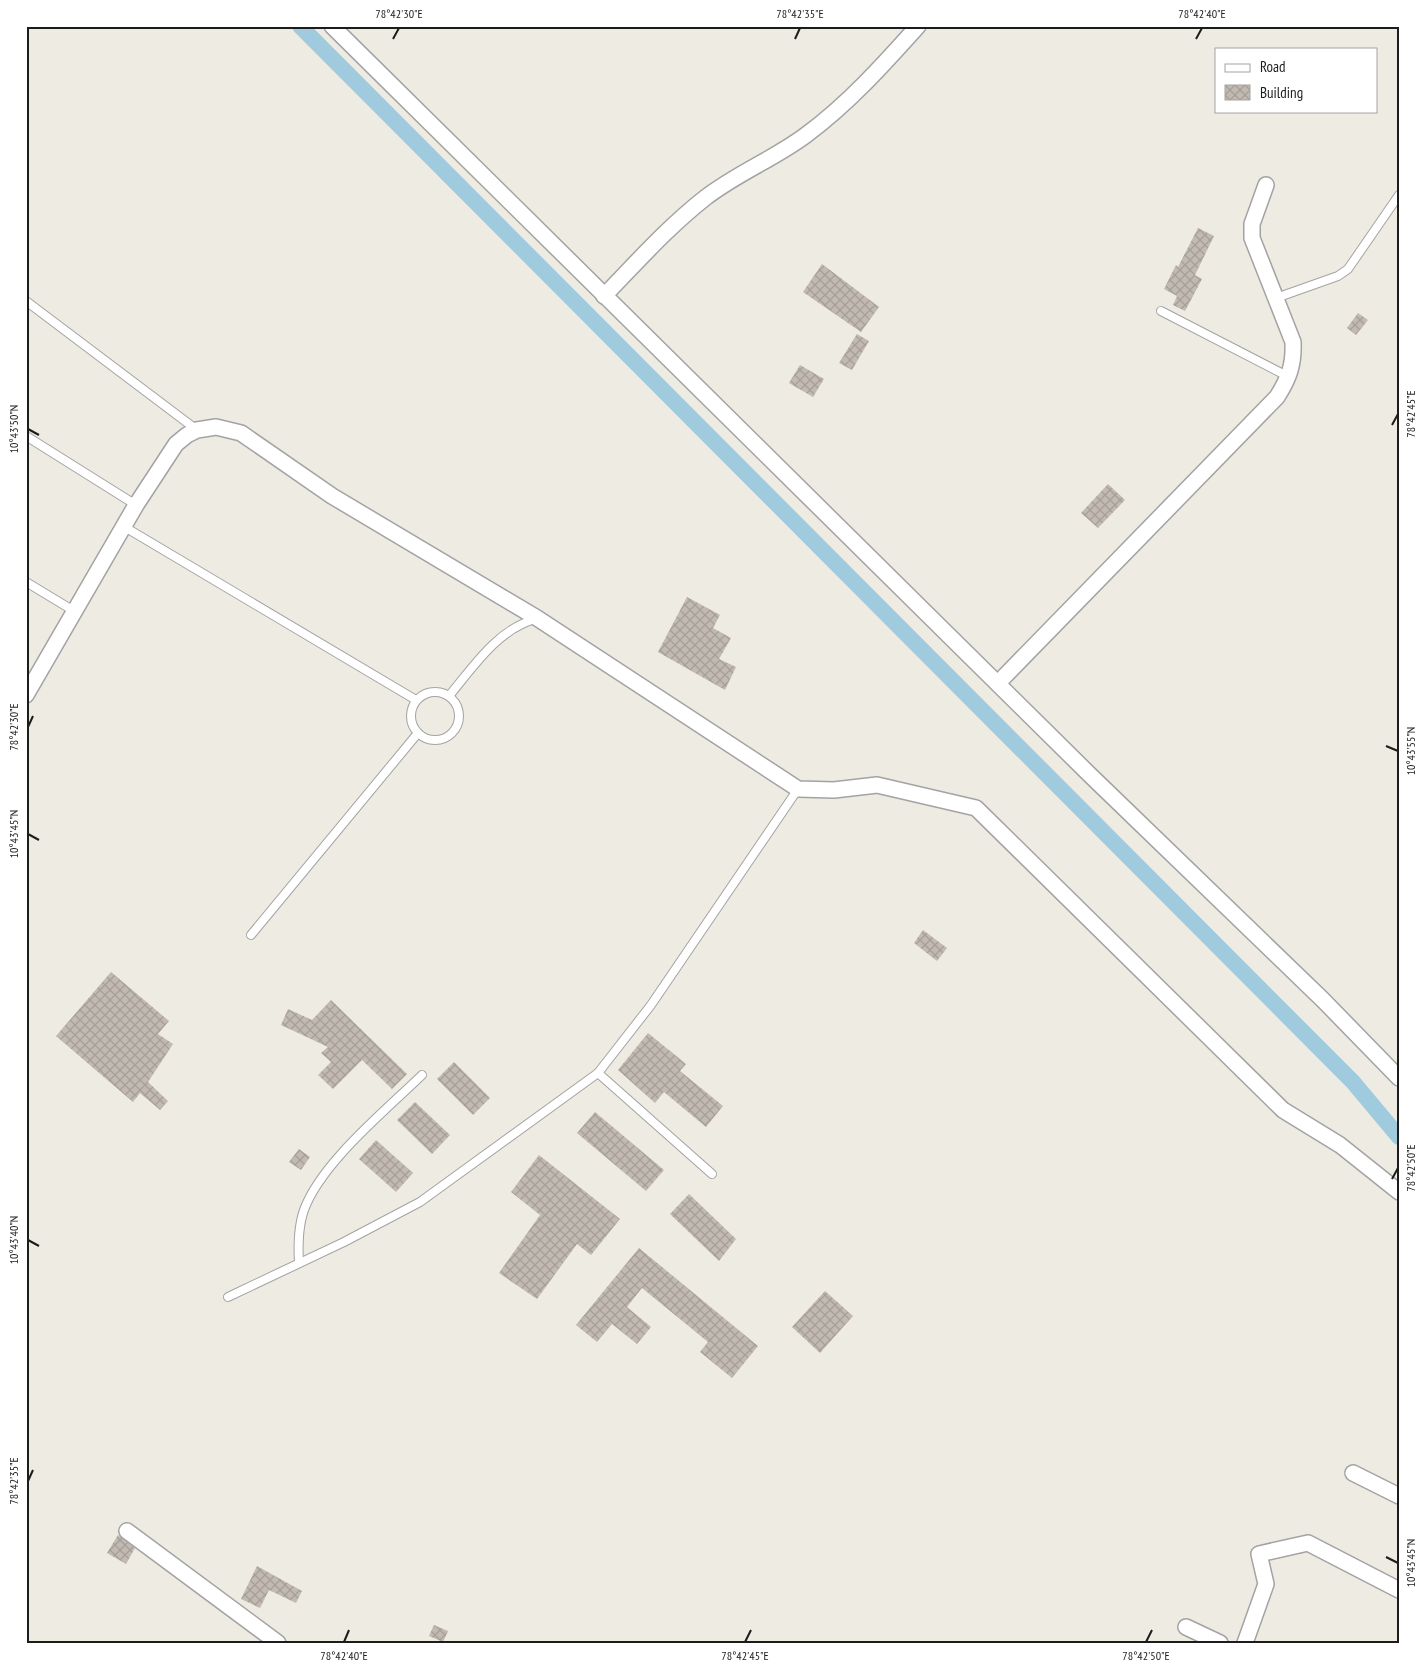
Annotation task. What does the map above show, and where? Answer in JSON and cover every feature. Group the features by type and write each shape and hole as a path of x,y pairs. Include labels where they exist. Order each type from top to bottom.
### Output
{"street":[{"path":"332,26 604,296 1323,1000 1399,1078"},
{"path":"604,296 666,231 706,198 739,174 805,136 843,105 918,26"},
{"path":"998,683 1276,397 1290,377 1294,360 1293,342 1252,238 1252,224 1266,185"},
{"path":"26,695 123,526 176,444 186,435 197,430 216,427 241,433 332,496 537,618 798,788 834,790 877,785 976,808 1283,1110 1340,1145 1399,1192"},
{"path":"1353,1473 1399,1496"},
{"path":"127,1531 278,1643"},
{"path":"1245,1643 1266,1584 1259,1554 1308,1543 1399,1590"},
{"path":"1186,1627 1220,1643"}],"lane":[{"path":"1276,298 1338,276 1348,269 1399,195"},
{"path":"26,301 197,430"},
{"path":"1161,311 1290,377"},
{"path":"26,436 136,505"},
{"path":"123,526 416,700"},
{"path":"26,582 74,611"},
{"path":"449,696 501,636 514,627 537,618"},
{"path":"430,692 439,692 449,696 457,706 459,713 456,729 451,735 436,740 428,739 418,733 410,715 416,700 430,692"},
{"path":"250,934 418,733"},
{"path":"228,1297 300,1264 420,1202 598,1073 651,1005 798,788"},
{"path":"598,1073 712,1174"},
{"path":"300,1264 298,1245 304,1210 318,1186 342,1155 422,1075"}],"building":[{"path":"1198,228 1214,236 1195,275 1202,279 1185,311 1173,305 1177,296 1164,289 1176,265 1178,267"},
{"path":"822,264 879,307 861,332 803,292"},
{"path":"1358,313 1368,320 1356,335 1347,328"},
{"path":"857,334 869,341 852,370 839,363"},
{"path":"800,365 824,379 813,397 789,383"},
{"path":"1108,484 1125,500 1098,528 1081,513"},
{"path":"687,597 720,615 713,628 731,638 719,659 736,667 725,690 658,652"},
{"path":"923,930 947,948 937,961 914,943"},
{"path":"111,972 169,1021 158,1034 173,1044 148,1082 168,1101 160,1110 140,1093 133,1102 56,1036"},
{"path":"331,1000 407,1074 392,1089 362,1060 333,1089 318,1075 331,1062 321,1053 328,1047 281,1025 288,1009 312,1020"},
{"path":"648,1033 686,1064 680,1071 723,1106 706,1127 664,1092 655,1103 618,1070"},
{"path":"454,1062 490,1098 473,1115 437,1079"},
{"path":"415,1102 450,1135 432,1154 397,1120"},
{"path":"595,1112 664,1170 646,1191 577,1133"},
{"path":"376,1140 413,1173 396,1192 359,1159"},
{"path":"299,1149 310,1157 301,1170 289,1162"},
{"path":"539,1155 620,1219 591,1255 577,1244 537,1299 499,1273 540,1215 511,1192"},
{"path":"689,1194 736,1239 719,1261 670,1214"},
{"path":"639,1248 758,1346 732,1378 700,1352 708,1342 642,1288 627,1307 651,1327 637,1344 612,1324 597,1342 576,1325"},
{"path":"825,1291 853,1316 820,1353 792,1327"},
{"path":"118,1535 135,1548 126,1564 107,1553"},
{"path":"257,1566 302,1591 296,1603 269,1590 260,1608 241,1599"},
{"path":"434,1625 448,1631 443,1642 429,1636"}],"waterway":[{"path":"300,26 1353,1082 1399,1137"}]}
